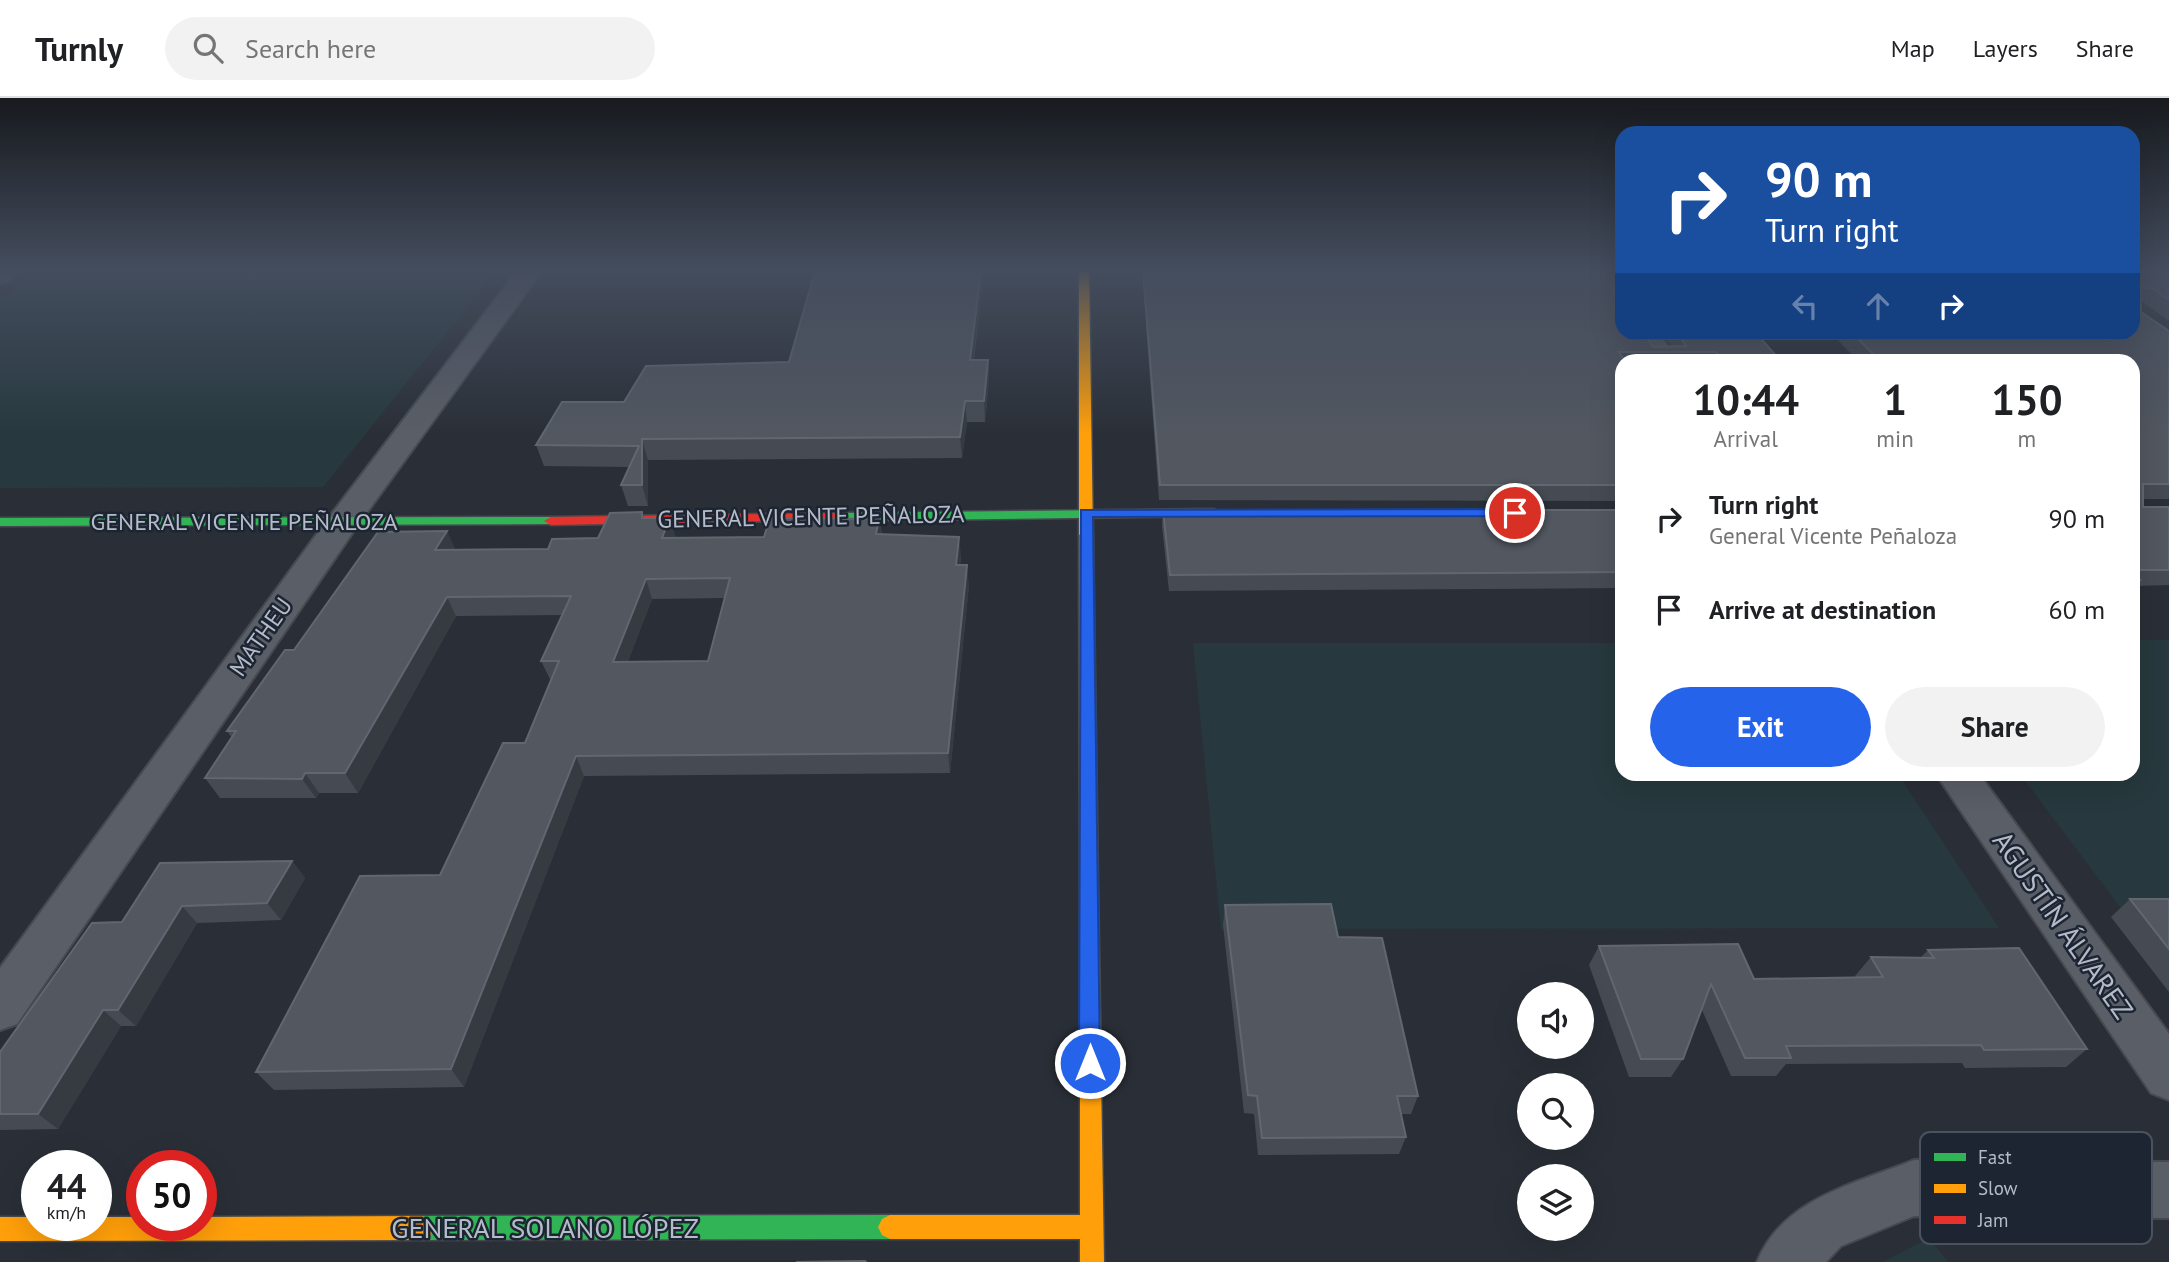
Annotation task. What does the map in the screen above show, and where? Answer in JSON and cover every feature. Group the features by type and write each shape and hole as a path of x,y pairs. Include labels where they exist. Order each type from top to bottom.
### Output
{"street":[{"name":"MATHEU","path":"0,1008 342,523 489,325"},
{"path":"1084,325 1092,1262"},
{"name":"GENERAL VICENTE PEÑALOZA","path":"0,522 342,523 1237,513"},
{"name":"AGUSTÍN ÁLVAREZ","path":"1962,781 2169,1076"},
{"path":"1786,1262 1821,1226 1914,1188 1920,1188"},
{"name":"GENERAL SOLANO LÓPEZ","path":"0,1229 1091,1227"}],"shaded area":[{"path":"0,325 452,325 323,487 0,488"},
{"path":"2140,640 2169,640 2169,924 2133,924 2025,781 2140,781"},
{"path":"1193,643 1615,643 1615,781 1903,781 1999,928 1221,929"},
{"path":"1920,1243 1934,1244 1948,1262 1883,1262"}],"building":[{"path":"799,325 974,325 970,360 988,360 984,401 965,401 960,437 642,439 642,485 621,485 639,446 536,445 562,402 624,402 646,366 789,362"},
{"path":"1147,325 1615,325 1615,340 1648,340 1653,347 1686,346 1682,340 1762,340 1775,354 1615,354 1615,485 1160,485"},
{"path":"2140,325 2161,325 2169,331 2169,484 2143,484 2143,507 2169,507 2169,570 2140,570 2140,354 1873,354 1859,340 2140,340"},
{"path":"1163,510 1615,510 1615,572 1170,575"},
{"path":"642,512 642,518 670,518 662,538 764,537 770,518 879,519 876,534 959,537 956,565 967,565 948,753 576,756 451,1069 256,1072 360,876 440,875 503,743 525,743 559,661 541,661 571,596 447,597 345,773 305,773 302,779 205,778 236,731 227,731 285,650 294,650 378,532 447,531 435,550 548,549 552,539 598,538 610,513","holes":["730,578 708,661 613,662 646,579"]},
{"path":"292,861 267,903 182,906 118,1010 103,1010 38,1114 0,1114 0,1052 92,923 122,922 160,863"},
{"path":"2130,899 2169,899 2169,949"},
{"path":"1331,904 1338,937 1382,938 1418,1096 1397,1096 1406,1137 1262,1138 1257,1096 1248,1095 1225,905"},
{"path":"1738,944 1754,979 1883,977 1871,957 1934,958 1928,950 2019,948 2087,1049 1984,1050 1981,1045 1786,1046 1791,1058 1745,1058 1711,984 1683,1059 1641,1059 1599,946"},
{"path":"865,1261 866,1262 796,1262"}],"traffic: fast":[{"path":"837,517 1214,513"},
{"path":"0,522 551,521"},
{"path":"422,1228 890,1227"}],"traffic: slow":[{"path":"1084,325 1086,535"},
{"path":"1089,885 1092,1262"},
{"path":"890,1227 1091,1227"},
{"path":"0,1229 422,1228"}],"traffic: jam":[{"path":"551,521 837,517"},
{"path":"1086,535 1089,885"}],"route":[{"path":"1090,1063 1086,513 1515,513"}]}
